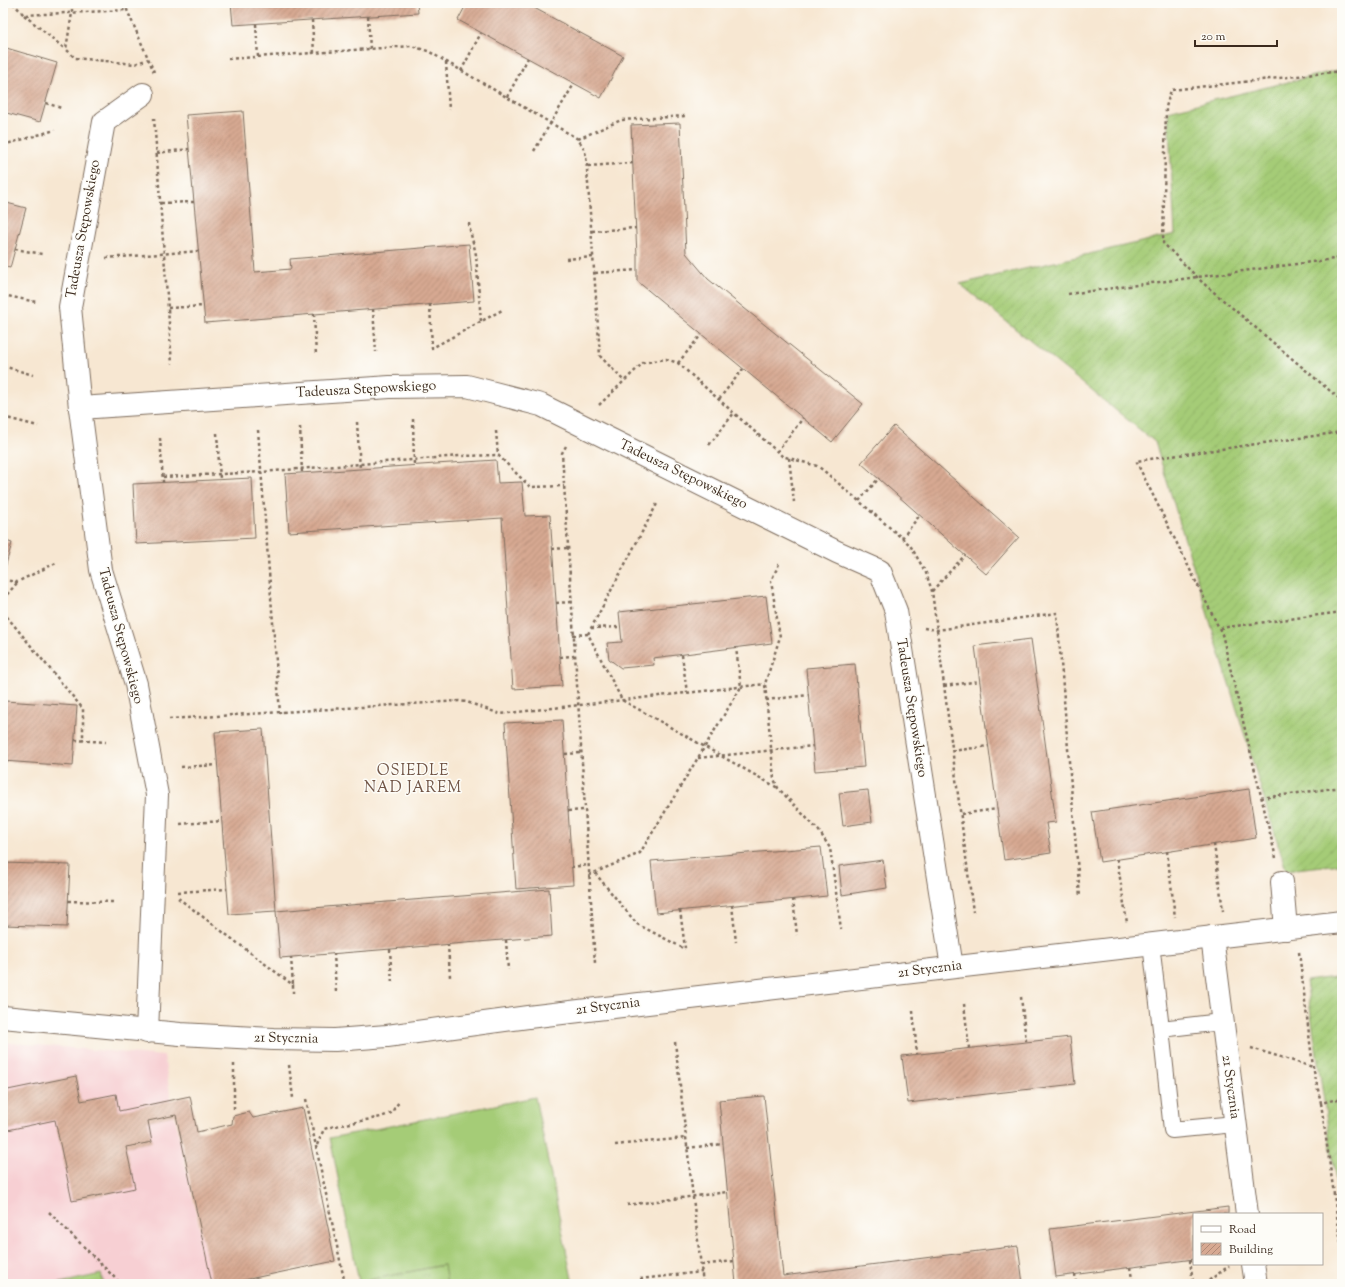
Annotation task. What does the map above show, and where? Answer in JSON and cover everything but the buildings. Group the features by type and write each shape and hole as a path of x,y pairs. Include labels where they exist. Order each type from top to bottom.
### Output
{"street":[{"name":"Tadeusza Stępowskiego","path":"143,94 104,122 70,307 80,408 101,570 136,684 157,795 147,1032"},
{"name":"Tadeusza Stępowskiego","path":"80,408 390,386 468,386 541,405 837,552 880,571 896,611 952,967"},
{"path":"1282,882 1291,928"},
{"name":"21 Stycznia","path":"3,1017 147,1032 273,1040 335,1040 387,1036 528,1017 1342,922"},
{"name":"21 Stycznia","path":"1219,936 1223,1031 1247,1213"},
{"path":"1253,1265 1256,1284"}],"lane":[{"path":"1140,946 1161,1029 1172,1130 1235,1124"},
{"path":"1161,1029 1223,1031"}],"path":[{"path":"13,3 24,15 75,58 135,64 148,59"},
{"path":"66,49 72,13 72,3"},
{"path":"127,3 127,10 155,76"},
{"path":"24,15 127,10"},
{"path":"368,16 370,49"},
{"path":"312,20 314,53"},
{"path":"256,24 258,57"},
{"path":"461,70 481,33"},
{"path":"228,59 411,46 428,51 578,140 586,155 600,356 624,381"},
{"path":"507,97 528,58"},
{"path":"446,62 449,110"},
{"path":"1342,70 1171,90 1166,107 1163,242 1196,276 1342,402"},
{"path":"534,151 574,84"},
{"path":"46,103 62,108"},
{"path":"154,116 172,364"},
{"path":"578,140 621,120 686,116"},
{"path":"3,145 56,130"},
{"path":"157,153 189,149"},
{"path":"587,166 633,163"},
{"path":"161,203 194,202"},
{"path":"469,223 470,234 476,255 480,322"},
{"path":"592,231 636,228"},
{"path":"15,249 42,254"},
{"path":"106,258 199,251"},
{"path":"566,259 594,257"},
{"path":"1068,294 1342,258"},
{"path":"595,273 637,270"},
{"path":"3,295 36,302"},
{"path":"430,304 432,348 504,309"},
{"path":"168,308 204,306"},
{"path":"373,309 376,352"},
{"path":"314,314 316,356"},
{"path":"678,363 701,335"},
{"path":"595,963 562,453 579,424 643,363 666,359 678,363 782,456 817,466 910,545 920,562 932,592 973,912"},
{"path":"3,366 33,375"},
{"path":"719,399 743,369"},
{"path":"709,445 734,413"},
{"path":"3,416 38,426"},
{"path":"778,452 803,418"},
{"path":"413,419 414,466"},
{"path":"357,422 360,469"},
{"path":"300,427 302,473"},
{"path":"258,430 280,713"},
{"path":"496,431 498,455 530,487 564,486"},
{"path":"1282,882 1222,634 1136,461 1342,432"},
{"path":"217,433 220,479"},
{"path":"160,438 163,482"},
{"path":"163,477 261,472 498,455"},
{"path":"789,458 794,509"},
{"path":"859,501 879,478"},
{"path":"588,634 658,502"},
{"path":"902,538 920,515"},
{"path":"552,549 567,548"},
{"path":"932,592 965,555"},
{"path":"3,599 17,582 58,562"},
{"path":"778,788 774,779 765,684 780,637 771,581 779,564"},
{"path":"3,580 17,582"},
{"path":"556,603 571,602"},
{"path":"3,612 83,709 83,741"},
{"path":"1219,628 1342,612"},
{"path":"898,625 937,630 1057,613 1080,897"},
{"path":"591,628 620,627"},
{"path":"573,635 588,634"},
{"path":"588,634 622,700 778,788 819,831 830,848 841,929"},
{"path":"589,875 640,853 741,687 736,648"},
{"path":"682,655 687,693"},
{"path":"560,657 574,656"},
{"path":"944,686 980,681"},
{"path":"169,720 459,701 467,702 500,714 765,684"},
{"path":"766,700 809,695"},
{"path":"75,740 106,742"},
{"path":"698,758 812,746"},
{"path":"952,751 989,746"},
{"path":"565,754 581,753"},
{"path":"181,767 218,765"},
{"path":"1261,798 1342,787"},
{"path":"961,814 997,809"},
{"path":"568,811 585,810"},
{"path":"178,824 222,821"},
{"path":"1214,844 1219,936"},
{"path":"1167,852 1178,941"},
{"path":"1117,859 1140,946"},
{"path":"571,867 589,865"},
{"path":"595,873 637,924 685,949 680,910"},
{"path":"178,892 227,889"},
{"path":"178,898 293,985"},
{"path":"792,899 797,935"},
{"path":"68,901 114,902"},
{"path":"732,905 736,942"},
{"path":"1291,928 1313,1067 1321,1103 1342,1251"},
{"path":"506,940 508,970"},
{"path":"448,944 450,978"},
{"path":"390,949 392,984"},
{"path":"334,953 336,992"},
{"path":"292,957 293,994"},
{"path":"1021,997 1026,1041"},
{"path":"964,1004 969,1048"},
{"path":"912,1011 917,1054"},
{"path":"1223,1031 1313,1067"},
{"path":"675,1042 703,1284"},
{"path":"234,1057 234,1108"},
{"path":"288,1062 293,1098"},
{"path":"1321,1103 1342,1098"},
{"path":"306,1099 345,1284"},
{"path":"316,1146 324,1129 331,1126 381,1117 391,1113 399,1102"},
{"path":"616,1145 686,1138"},
{"path":"688,1148 723,1144"},
{"path":"627,1205 727,1192"},
{"path":"49,1212 121,1284"},
{"path":"1190,1260 1193,1284"},
{"path":"701,1265 734,1261"},
{"path":"1204,1284 1230,1265"},
{"path":"1130,1267 1133,1284"},
{"path":"640,1279 702,1272"},
{"path":"1074,1274 1076,1284"}],"shaded area":[{"path":"3,1042 164,1056 171,1100 212,1284 3,1284"}],"green space":[{"path":"1342,69 1342,864 1286,870 1155,442 960,284 1175,234 1168,111"},
{"path":"1342,976 1342,1222 1306,981"},
{"path":"535,1097 573,1284 447,1284 443,1265 359,1282 330,1138"},
{"path":"444,1265 447,1284 360,1284 359,1282"},
{"path":"101,1274 104,1284 55,1284"}],"district":[{"name":"OSIEDLE NAD JAREM","path":"413,780"}]}
